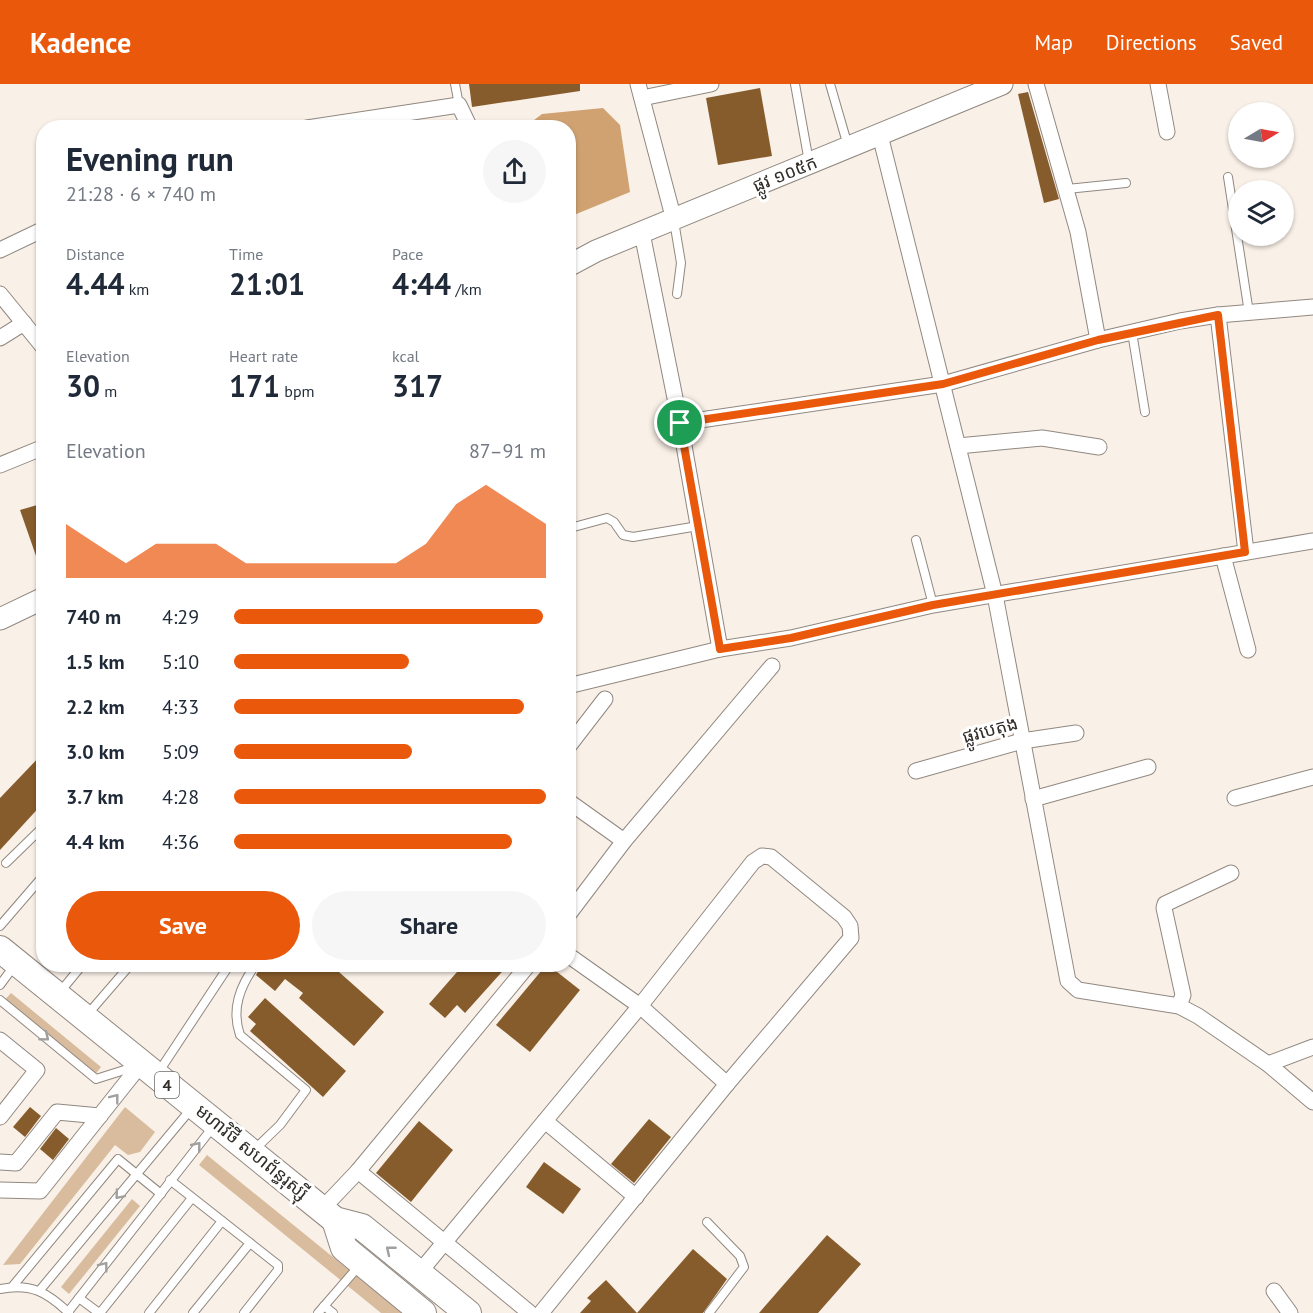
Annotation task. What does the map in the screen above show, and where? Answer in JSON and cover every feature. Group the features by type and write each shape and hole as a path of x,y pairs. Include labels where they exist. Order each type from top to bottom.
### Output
{"highway":[{"name":"មហាវិថី សហព័ន្ធរុស្ស៊ី","path":"9,956 329,1215 362,1227 468,1313"},
{"path":"329,1215 344,1248 423,1313"}],"main road":[{"name":"ផ្លូវ ១០៥ក","path":"576,262 596,251 1002,84"},
{"path":"0,620 36,602"}],"street":[{"path":"674,220 640,91 711,84"},
{"path":"1036,84 1067,189 1089,284 1098,340"},
{"path":"1158,84 1167,132"},
{"path":"385,120 459,105 466,120"},
{"path":"880,135 995,595 1066,973 1072,986 1078,990 1179,1006 1198,1016 1268,1064 1313,1102"},
{"path":"642,232 680,423 720,649"},
{"path":"0,250 36,233"},
{"path":"0,294 36,338"},
{"path":"680,423 943,384 1098,340 1218,315 1313,308"},
{"path":"1218,315 1245,552"},
{"path":"0,338 24,323"},
{"path":"958,446 1042,438 1099,447"},
{"path":"0,465 36,450"},
{"path":"576,684 720,649 791,638 933,605 1313,541"},
{"path":"1223,556 1248,650"},
{"path":"576,904 624,841 772,666"},
{"path":"576,737 605,699"},
{"name":"ផ្លូវបេតុង","path":"916,771 1022,741 1076,733"},
{"path":"1033,799 1148,767"},
{"path":"1235,798 1313,777"},
{"path":"576,807 624,841"},
{"path":"418,1273 640,1006 753,862 762,856 771,857 844,916 850,926 851,938 727,1084 541,1313"},
{"path":"1179,1006 1183,995 1164,908 1166,904 1231,873"},
{"path":"576,961 640,1006 727,1084"},
{"path":"329,1215 358,1171 522,972"},
{"path":"0,1040 37,1070 0,1117"},
{"path":"1268,1064 1313,1047"},
{"path":"0,1190 40,1191 100,1116 148,1070"},
{"path":"0,1162 16,1163 57,1112 100,1116"},
{"path":"545,1121 636,1197"},
{"path":"358,1171 530,1313"},
{"path":"1274,1291 1290,1313"}],"lane":[{"path":"455,84 459,105"},
{"path":"795,84 809,164"},
{"path":"830,84 849,148"},
{"path":"1228,177 1249,313"},
{"path":"1067,189 1126,183"},
{"path":"674,220 681,263 677,294"},
{"path":"1132,332 1145,412"},
{"path":"576,526 607,518 614,522 623,535 633,537 698,526"},
{"path":"916,540 933,605"},
{"path":"6,863 36,834"},
{"path":"0,926 36,884"},
{"path":"0,985 9,956"},
{"path":"57,995 76,972"},
{"path":"84,1018 124,972"},
{"path":"0,1000 96,1078 148,1070 224,972"},
{"path":"250,972 245,980 235,1010 240,1035 306,1090 280,1125 252,1153"},
{"path":"40,1290 194,1105"},
{"path":"0,1289 12,1287 40,1290 68,1312 216,1123"},
{"path":"12,1287 118,1159 162,1194"},
{"path":"170,1180 278,1265 278,1270 244,1313"},
{"path":"79,1298 100,1313 192,1197"},
{"path":"149,1313 222,1221"},
{"path":"707,1222 740,1256 744,1268 709,1313"},
{"path":"193,1313 250,1243"},
{"path":"318,1313 362,1263"},
{"path":"324,1306 333,1313"}],"shaded area":[{"path":"603,108 620,125 630,192 576,214 576,120 534,120 542,114"},
{"path":"11,993 101,1067 94,1076 3,1002"},
{"path":"125,1107 155,1132 140,1152 128,1155 115,1145 20,1264 3,1265"},
{"path":"207,1155 402,1313 381,1313 199,1165"},
{"path":"132,1199 140,1206 69,1294 61,1287"}],"building":[{"path":"469,84 580,84 580,91 472,107"},
{"path":"760,88 772,156 718,165 706,98"},
{"path":"1028,92 1059,199 1044,203 1018,94"},
{"path":"36,505 36,556 20,510"},
{"path":"36,760 36,811 0,850 0,798"},
{"path":"258,972 339,972 384,1012 354,1046 299,998 303,993 285,979 275,991 256,975"},
{"path":"457,972 502,972 465,1013 457,1005 445,1018 429,1004"},
{"path":"540,972 557,972 580,990 530,1052 496,1025"},
{"path":"265,998 346,1071 323,1097 250,1031 256,1024 248,1017"},
{"path":"30,1107 41,1116 25,1137 13,1127"},
{"path":"649,1119 671,1137 634,1183 611,1164"},
{"path":"419,1121 453,1150 411,1202 376,1173"},
{"path":"56,1128 69,1139 53,1160 40,1149"},
{"path":"544,1162 581,1189 563,1214 526,1187"},
{"path":"827,1235 861,1264 818,1313 759,1313"},
{"path":"693,1249 727,1279 703,1313 637,1313"},
{"path":"606,1280 637,1313 580,1313 591,1301 587,1298"}],"route":[{"path":"1218,315 1245,552 933,605 791,638 720,649 680,423 943,384 1098,340 1180,321 1218,315"}]}
